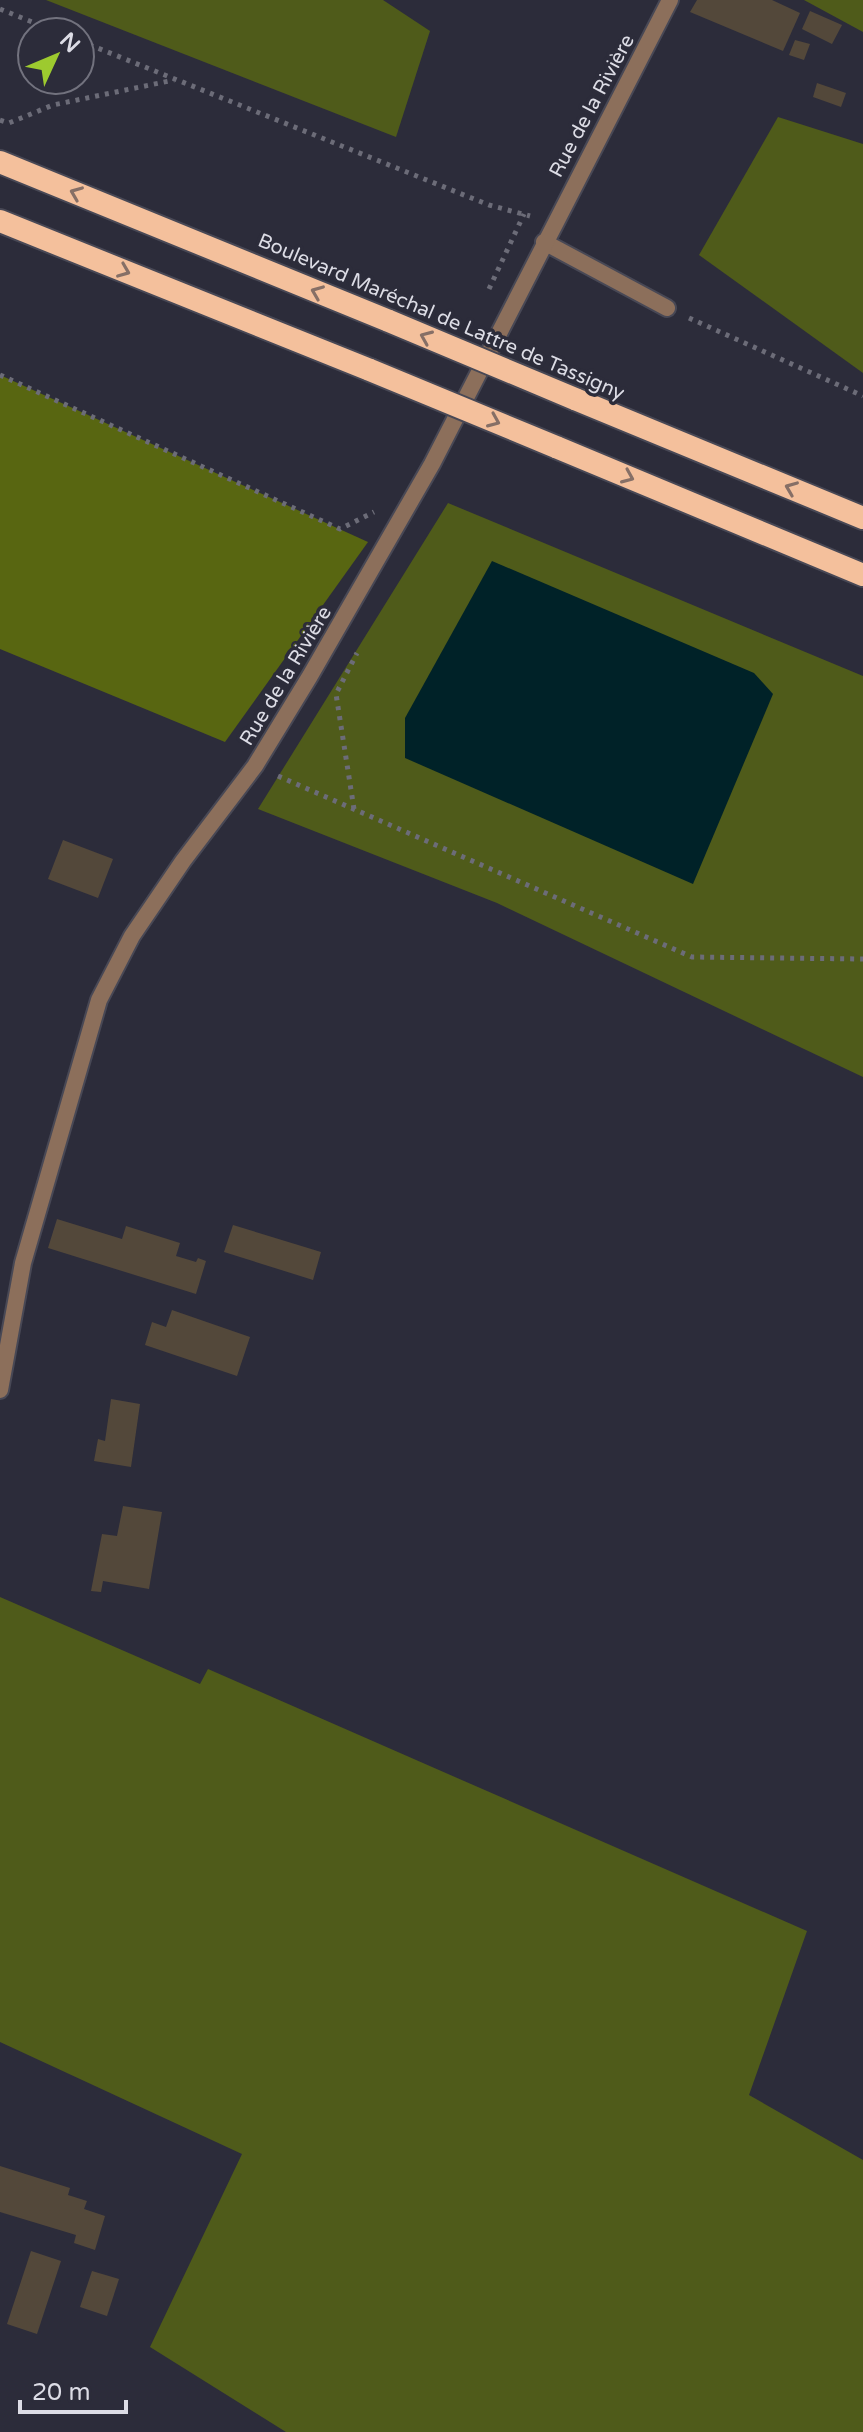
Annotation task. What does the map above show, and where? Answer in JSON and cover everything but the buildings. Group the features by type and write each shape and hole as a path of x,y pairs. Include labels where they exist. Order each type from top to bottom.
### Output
{"highway":[{"name":"Boulevard Maréchal de Lattre de Tassigny","path":"0,162 863,518"},
{"path":"0,221 370,370 863,575"}],"street":[{"name":"Rue de la Rivière","path":"0,1390 23,1263 99,1000 140,924 255,766 399,523 670,0"},
{"path":"544,242 667,308"}],"path":[{"path":"96,48 489,205 555,221"},
{"path":"0,120 9,123 53,105 175,80"},
{"path":"667,308 863,396"},
{"path":"0,375 340,529 376,512 399,523"},
{"path":"354,809 336,694 363,640"},
{"path":"255,766 692,957 863,959"}],"green space":[{"path":"46,0 383,0 430,31 396,137 96,20 96,16 87,16"},
{"path":"804,0 863,0 863,32"},
{"path":"778,117 863,144 863,373 699,255"},
{"path":"0,375 368,542 225,742 0,649"},
{"path":"448,503 863,676 863,1077 497,903 258,809"},
{"path":"0,1597 200,1684 208,1669 807,1931 749,2095 863,2160 863,2432 286,2432 150,2347 242,2154 0,2042"}],"shaded area":[{"path":"492,561 754,673 773,694 693,884 405,758 405,718"}]}
